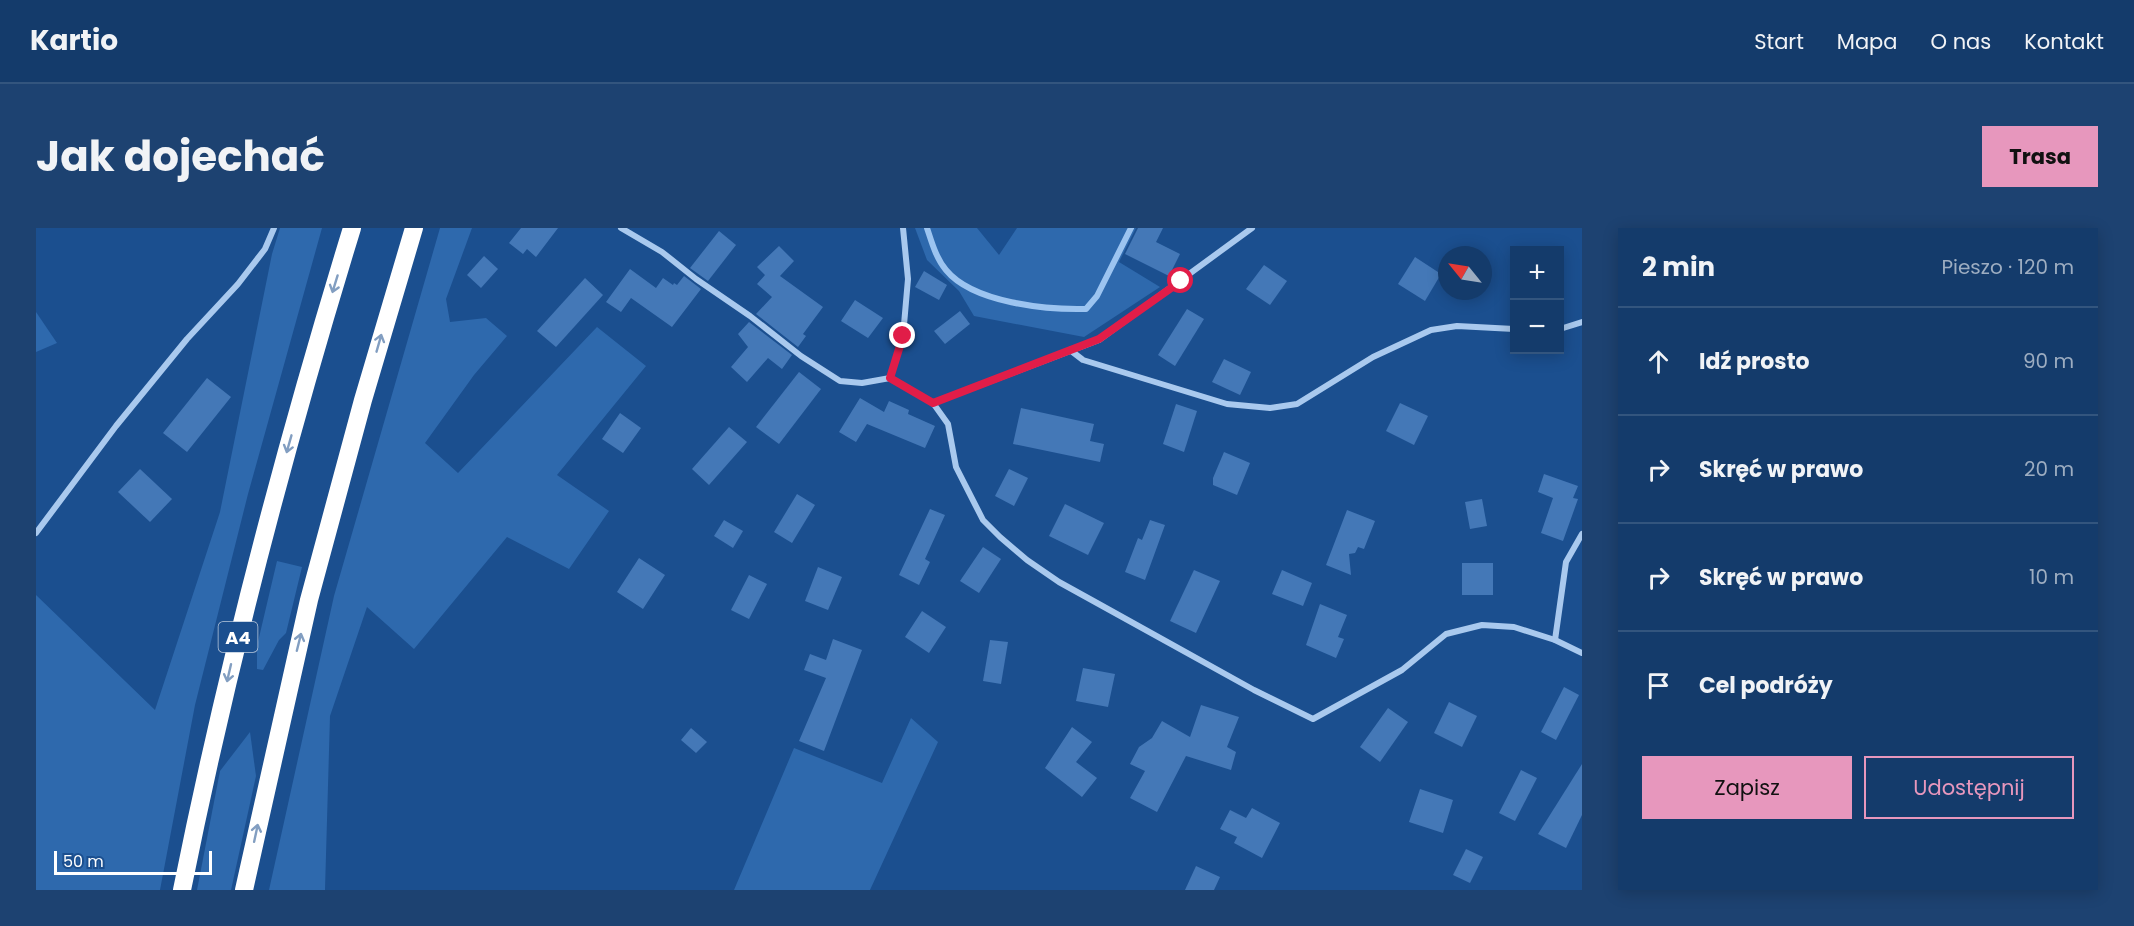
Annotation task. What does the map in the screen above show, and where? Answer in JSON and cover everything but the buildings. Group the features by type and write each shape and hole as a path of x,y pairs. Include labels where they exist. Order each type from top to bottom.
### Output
{"highway":[{"name":"A4","path":"182,890 229,671 271,507 352,228"},
{"path":"244,890 303,622 363,400 414,228"}],"street":[{"path":"36,533 137,400 187,339 238,284 265,249 274,228"},
{"path":"621,228 662,252 801,356 840,381 862,383 890,378 933,403 948,424 956,467 983,519 1027,560 1059,582 1254,690 1313,719 1402,670 1446,633 1482,625 1514,627 1555,640 1582,653"},
{"path":"890,378 903,336 908,279 903,228"},
{"path":"933,403 1099,339 1252,228"},
{"path":"1564,327 1582,322"},
{"path":"1070,350 1083,360 1227,404 1270,408 1297,404 1373,357 1431,330 1457,326 1510,328"},
{"path":"1555,640 1566,562 1582,534"}],"shaded area":[{"path":"280,228 322,228 248,494 195,705 160,890 36,890 36,595 155,710 220,512 272,254"},
{"path":"440,228 472,228 446,299 450,322 486,318 507,336 474,375 425,443 458,473 597,327 646,366 557,475 609,511 569,569 507,537 414,649 367,607 330,716 325,890 269,890 334,596"},
{"path":"915,228 977,228 999,255 1017,228 1136,228 1119,262 1160,287 1084,337 974,316 959,291 927,260"},
{"path":"36,312 57,343 36,352"},
{"path":"277,561 302,567 286,633 279,640 263,670 257,669 257,646"},
{"path":"911,718 938,742 870,890 734,890 794,748 882,783"},
{"path":"250,732 256,776 231,890 197,890 220,771"}],"waterway":[{"path":"927,228 937,255 946,270 958,281 974,290 992,297 1032,306 1086,309 1097,296 1131,228"}],"route":[{"path":"903,336 890,378 933,403 1099,339 1181,281"}]}
